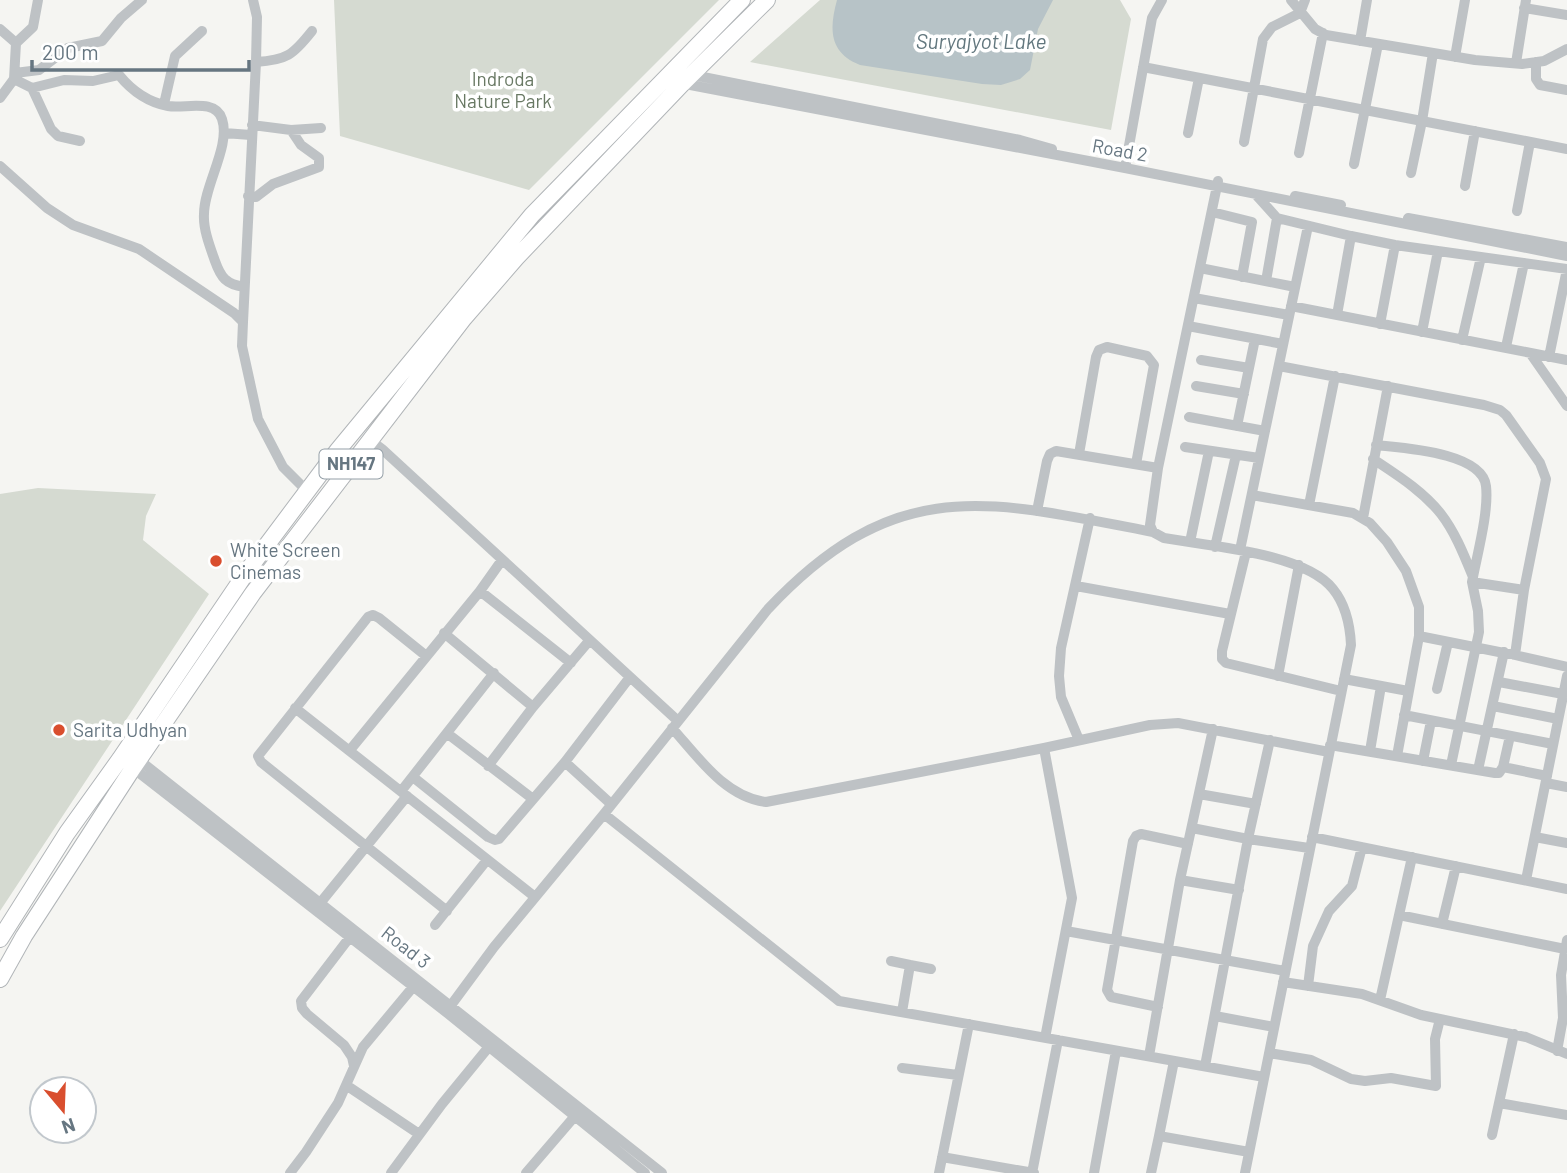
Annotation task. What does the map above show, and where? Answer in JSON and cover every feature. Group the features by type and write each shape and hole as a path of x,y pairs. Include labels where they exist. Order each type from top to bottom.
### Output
{"highway":[{"name":"NH147","path":"0,939 67,833 129,759 464,318 743,0"},
{"name":"NH147","path":"0,979 129,759 248,570 303,496 477,279 532,215 679,76 767,0"},
{"path":"303,496 314,513"}],"street":[{"path":"0,98 14,76 16,43 33,27 38,0 43,0"},
{"path":"14,76 39,70 68,48 102,41 121,18 142,0"},
{"path":"253,0 257,17 256,62 242,346 258,419 283,467 303,496"},
{"path":"1126,165 1152,18 1162,0"},
{"path":"1291,0 1315,29 1360,41 1455,57 1516,63 1544,61 1567,49"},
{"path":"1244,142 1263,39 1272,27 1300,13 1305,0"},
{"path":"1360,41 1367,0"},
{"path":"1455,57 1465,0"},
{"path":"1516,63 1525,4 1567,15"},
{"path":"0,29 16,43"},
{"path":"164,104 175,56 202,31"},
{"path":"256,62 289,57 312,31"},
{"path":"1299,153 1322,33"},
{"path":"1353,164 1378,44"},
{"path":"1411,173 1433,53"},
{"path":"1536,62 1536,79 1541,85 1567,90"},
{"path":"1143,67 1567,149"},
{"path":"32,88 64,80 93,81 119,75 139,95 164,104 209,106 216,109 221,116 223,133 204,215 212,254 220,275 230,285 244,287"},
{"path":"14,76 32,88 51,129 58,136 80,141"},
{"name":"Road 2","path":"679,76 967,129 1218,184 1567,247"},
{"path":"1188,133 1199,78"},
{"path":"223,133 321,128"},
{"path":"248,196 256,197 273,184 319,167 319,158 301,145 291,130"},
{"path":"1465,186 1475,131"},
{"path":"1517,211 1530,142"},
{"path":"0,166 47,208 73,225 139,249 234,313 243,322"},
{"path":"1153,532 1150,517 1158,468 1218,184"},
{"name":"Road 2","path":"1218,184 1257,196 1567,256"},
{"path":"1257,196 1277,218 1308,226 1395,245 1567,269 1549,357"},
{"path":"1212,212 1252,222 1242,276"},
{"path":"1266,281 1277,218"},
{"path":"1308,226 1222,651 1224,662 1341,691"},
{"path":"1337,315 1351,236"},
{"path":"1380,324 1395,245"},
{"path":"1422,332 1438,251"},
{"path":"1462,340 1481,257"},
{"path":"1506,347 1524,263"},
{"path":"1200,268 1295,287"},
{"path":"1194,298 1337,315 1567,360"},
{"path":"1188,326 1283,344"},
{"path":"1237,426 1255,339"},
{"path":"1079,454 1096,357 1099,350 1107,346 1147,356 1154,365 1136,464"},
{"path":"1530,353 1567,406"},
{"path":"1201,360 1249,368"},
{"path":"1279,366 1500,410 1545,473 1545,487 1524,590 1478,770"},
{"path":"1310,505 1335,376"},
{"path":"1196,386 1244,394"},
{"path":"1363,518 1388,386"},
{"path":"1189,417 1265,431"},
{"path":"370,440 630,677 675,724 703,763 731,790 750,800 766,802 1150,725 1178,723 1270,740 1370,751 1499,773 1503,767 1510,736"},
{"path":"1376,445 1454,458 1477,469 1486,484 1484,518 1473,580"},
{"path":"1185,447 1259,458"},
{"path":"1037,511 1049,454 1056,451 1158,468"},
{"path":"1190,542 1209,451"},
{"path":"1216,547 1236,454"},
{"path":"1373,459 1420,492 1441,513 1457,539 1473,580 1479,632 1451,765"},
{"path":"1252,495 1353,513 1363,518 1387,542 1406,571 1419,607 1419,636 1396,756"},
{"path":"449,1009 464,985 768,609 790,585 821,559 899,516 949,506 1001,506 1090,519 1153,532 1164,538 1243,551 1299,565 1332,587 1347,613 1350,645 1344,678 1245,1173"},
{"path":"1079,740 1061,697 1059,676 1061,648 1090,519"},
{"path":"350,750 480,591 502,560"},
{"path":"1278,676 1299,565"},
{"path":"1473,580 1524,590"},
{"path":"1076,586 1230,614"},
{"path":"480,591 571,663"},
{"path":"425,655 379,618 373,615 369,617 259,752 258,759 447,911"},
{"path":"444,633 533,707"},
{"path":"1419,636 1567,667"},
{"path":"488,766 589,641"},
{"path":"1437,689 1448,642"},
{"path":"321,902 366,846 413,777 494,673"},
{"path":"1526,880 1567,676"},
{"path":"413,777 495,840 502,836 565,762 630,677"},
{"path":"1344,678 1408,691"},
{"path":"1499,682 1563,694"},
{"path":"1370,751 1381,686"},
{"path":"1493,706 1559,719"},
{"path":"295,708 535,897"},
{"path":"1404,715 1553,744"},
{"path":"1423,761 1431,721"},
{"path":"1149,1056 1180,880 1213,729"},
{"path":"448,734 533,799"},
{"path":"1205,1066 1248,839 1270,740"},
{"path":"1044,748 1072,898 1045,1038"},
{"name":"Road 3","path":"129,759 321,902 413,987 449,1009"},
{"name":"Road 3","path":"129,759 662,1173"},
{"path":"565,762 611,804"},
{"path":"1503,767 1567,787"},
{"path":"1199,794 1256,804"},
{"path":"604,814 839,1001 1264,1077"},
{"path":"1192,828 1248,839 1362,847 1567,889"},
{"path":"1158,1007 1111,997 1108,994 1133,841 1141,834 1188,844"},
{"path":"1535,837 1567,843"},
{"path":"1308,986 1313,946 1329,911 1352,886 1362,847"},
{"path":"1380,1000 1412,857"},
{"path":"435,925 487,860"},
{"path":"1442,924 1456,866"},
{"path":"1180,880 1239,890"},
{"path":"1066,931 1226,959 1308,986 1362,994 1392,1007 1514,1034 1562,1052 1566,945 1399,915"},
{"path":"353,933 301,1000 302,1008 307,1014 349,1051 354,1066"},
{"path":"891,961 931,969"},
{"path":"902,1012 910,965"},
{"path":"290,1173 338,1103 363,1047 413,987"},
{"path":"1215,1016 1274,1027"},
{"path":"1269,1053 1311,1060 1351,1079 1391,1079 1436,1086 1435,1040 1440,1019"},
{"path":"939,1173 969,1024"},
{"path":"1492,1135 1514,1034"},
{"path":"942,1157 1033,1173 1058,1040"},
{"path":"391,1173 492,1043"},
{"name":"Road 3","path":"492,1043 645,1173"},
{"path":"1094,1173 1116,1051"},
{"path":"1151,1173 1174,1061"},
{"path":"902,1068 958,1075"},
{"path":"346,1085 419,1134"},
{"path":"1499,1103 1567,1115"},
{"path":"526,1173 575,1116"},
{"path":"1158,1136 1249,1152"}],"green space":[{"name":"Indroda Nature Park","path":"334,0 719,0 529,190 340,136"},
{"path":"820,0 1120,0 1131,19 1111,130 750,62"},
{"name":"Sarita Udhyan","path":"38,488 156,494 146,516 143,540 209,594 0,911 0,494"}],"water":[{"name":"Suryajyot Lake","path":"837,0 1053,0 1038,29 1030,70 1020,79 1001,85 860,65 850,60 842,54 834,39 833,21"}],"place":[{"name":"White Screen Cinemas","path":"216,561"},
{"name":"Sarita Udhyan","path":"59,730"}]}
